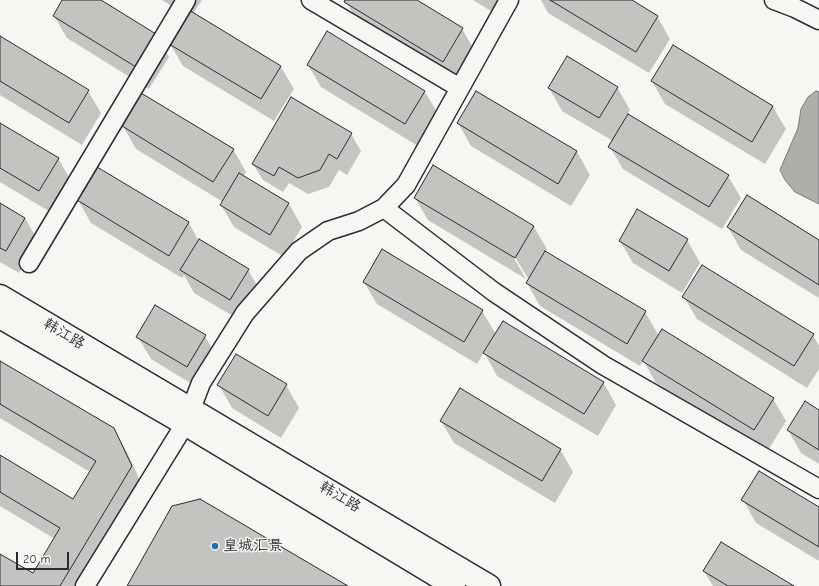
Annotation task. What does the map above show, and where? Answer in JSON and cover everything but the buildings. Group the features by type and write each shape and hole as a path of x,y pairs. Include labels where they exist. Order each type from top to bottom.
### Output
{"street":[{"path":"28,263 186,0"},
{"path":"311,0 460,88"},
{"path":"85,586 188,416 201,383 245,313 299,251 328,231 359,221 384,208 406,185 509,0"},
{"path":"774,0 796,8 819,20"},
{"path":"384,208 494,292 603,365 819,488"},
{"name":"韩江路","path":"0,296 454,586"},
{"name":"韩江路","path":"0,317 188,416 489,586"}],"shaded area":[{"path":"816,91 819,92 819,204 795,192 785,180 780,170 798,128 801,109 808,97"}],"place":[{"name":"皇城汇景","path":"215,546"}]}
